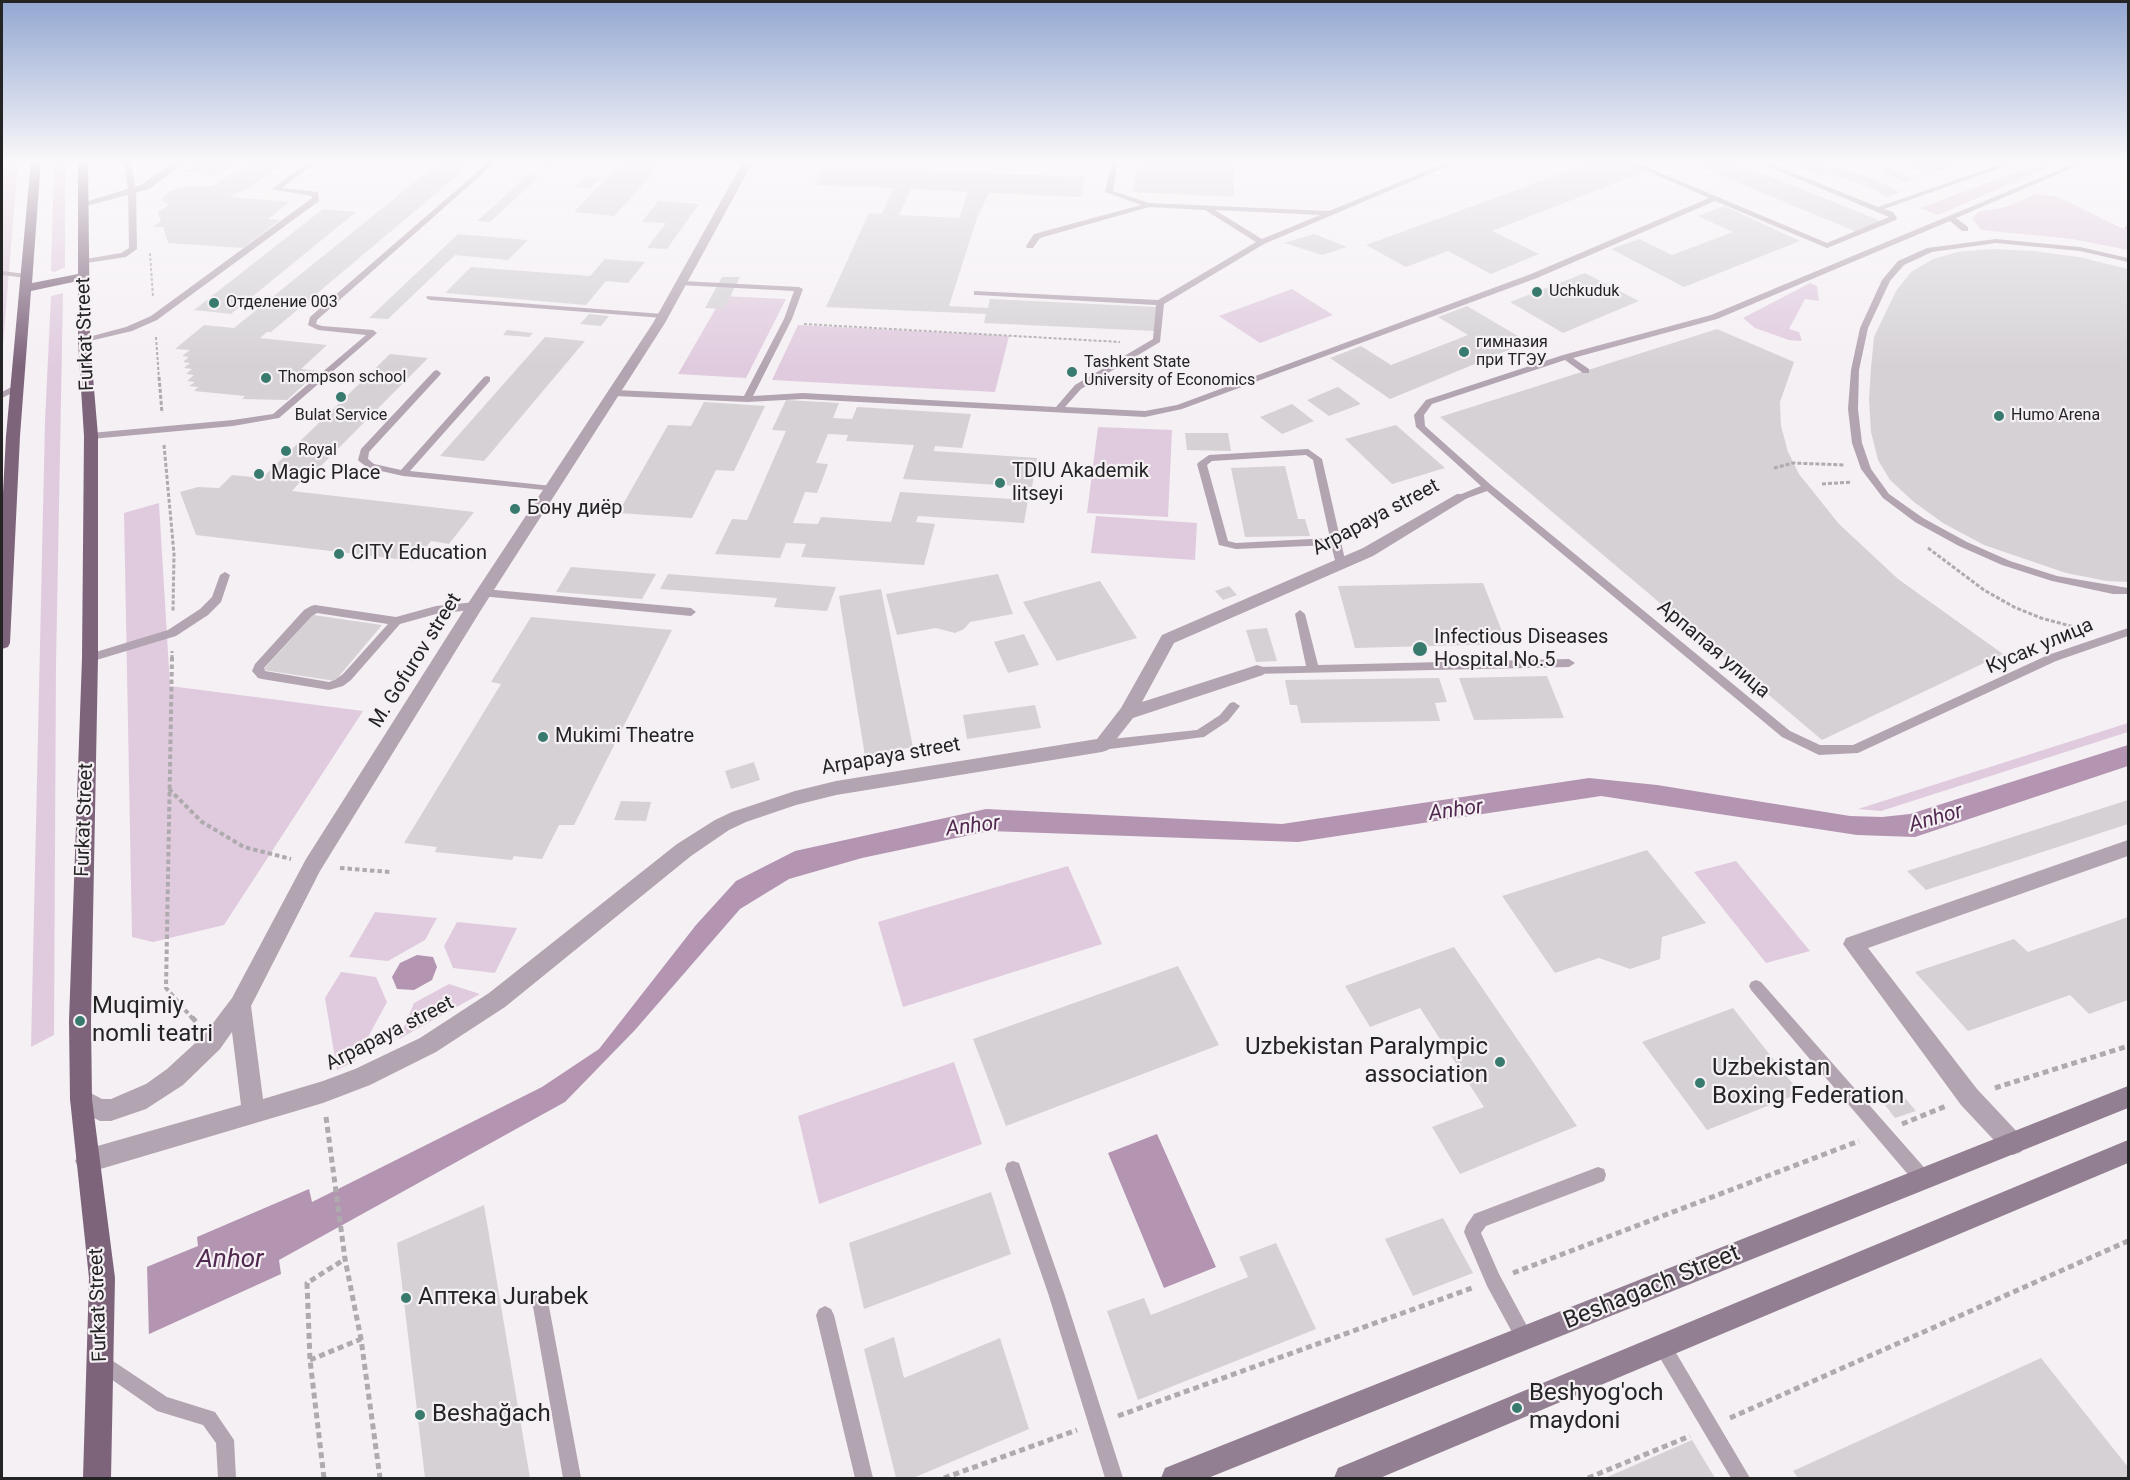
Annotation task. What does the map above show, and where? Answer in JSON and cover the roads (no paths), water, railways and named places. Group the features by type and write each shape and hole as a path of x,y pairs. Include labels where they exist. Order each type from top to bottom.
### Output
{"main road":[{"path":"2,643 5,537 30,229"},
{"name":"Furkat Street","path":"83,229 84,341 91,436 90,658 80,1021 81,1099 102,1278 97,1479"},
{"path":"26,282 83,269"},
{"name":"Beshagach Street","path":"1175,1479 2128,1097"},
{"path":"1348,1479 2128,1152"}],"street":[{"name":"M. Gofurov street","path":"81,1099 100,1110 111,1110 146,1097 175,1077 212,1042 240,1005 313,865 479,599 615,393 663,316 711,229"},
{"name":"Arpapaya street","path":"87,1161 323,1092 362,1077 428,1044 471,1018 684,850 739,817 795,798 836,788 1102,745 1127,713 1168,639 1368,552 1462,497"},
{"path":"1127,713 1257,671"},
{"path":"2013,1144 1969,1096 1853,944 2128,848"},
{"path":"240,1005 253,1112"}],"lane":[{"path":"83,269 123,255 133,249 133,229"},
{"path":"84,341 129,329 154,318 275,229"},
{"path":"91,436 276,417 373,333 321,328 312,325 313,319 416,229"},
{"path":"1030,246 1037,236 1062,229"},
{"path":"1240,229 1261,242"},
{"path":"977,293 1160,303 1261,242 1293,229"},
{"path":"615,393 747,399 803,396 1145,414 1179,407 1534,276 1644,229"},
{"path":"1788,229 1827,246 1867,229"},
{"name":"Арпапая улица","path":"1922,229 1714,317 1566,357 1429,402 1419,415 1421,427 1488,487 1786,734 1819,750 1854,750 1966,697"},
{"path":"2128,260 2080,249 1996,241 1930,250 1901,263 1886,280 1864,328 1855,370 1853,409 1857,443 1866,469 1886,496 1919,520 2006,563 2056,579 2128,591"},
{"path":"2,273 26,282"},
{"path":"682,283 799,289 785,323 747,399"},
{"path":"430,298 663,316"},
{"path":"1059,409 1078,387 1157,340 1160,303"},
{"path":"1566,357 1586,371"},
{"path":"437,373 364,451 363,460 371,466 403,473 552,489"},
{"path":"403,473 487,379"},
{"path":"2,395 17,387"},
{"path":"1336,541 1236,546 1223,543 1202,464 1209,458 1308,452 1317,459 1336,541 1341,564"},
{"path":"1462,497 1488,487"},
{"path":"90,658 172,633 204,612 217,599 225,575"},
{"path":"396,621 347,677 339,683 329,686 262,675 258,671 259,667 308,613 315,609 396,621 479,599 691,612"},
{"path":"1300,614 1313,670"},
{"name":"Кусак улица","path":"1966,697 2052,658 2128,632"},
{"path":"1257,671 1569,663"},
{"path":"1102,745 1200,734 1224,718 1234,706"},
{"path":"1756,986 1923,1179"},
{"path":"1014,1168 1114,1479"},
{"path":"1525,1339 1493,1280 1472,1233 1480,1220 1598,1175"},
{"path":"540,1301 572,1479"},
{"path":"825,1315 864,1479"},
{"path":"1663,1347 1741,1479"},
{"path":"101,1362 163,1405 209,1418 225,1440 228,1479"}],"water":[{"name":"Anhor","path":"2128,745 2128,766 1915,837 1857,835 1601,796 1298,842 989,831 862,858 789,879 740,909 635,1030 565,1102 279,1260 281,1274 2,1401 2,1326 198,1246 197,1237 309,1189 312,1202 542,1087 599,1049 696,925 736,881 795,851 986,809 1282,824 1589,778 1657,785 1850,816 1882,817 1910,814"},
{"path":"417,955 433,957 437,967 432,980 414,990 397,989 392,977 400,963"},
{"path":"1157,1134 1216,1267 1164,1288 1108,1153"}],"place":[{"name":"Uchkuduk","path":"1537,292"},
{"name":"Отделение 003","path":"214,303"},
{"name":"гимназия при ТГЭУ","path":"1464,352"},
{"name":"Tashkent State University of Economics","path":"1072,372"},
{"name":"Thompson school","path":"266,378"},
{"name":"Bulat Service","path":"341,397"},
{"name":"Humo Arena","path":"1999,416"},
{"name":"Royal","path":"286,451"},
{"name":"Magic Place","path":"259,474"},
{"name":"TDIU Akademik litseyi","path":"1000,483"},
{"name":"Бону диёр","path":"515,509"},
{"name":"CITY Education","path":"339,554"},
{"name":"Infectious Diseases Hospital No.5","path":"1420,649"},
{"name":"Mukimi Theatre","path":"543,737"},
{"name":"Muqimiy nomli teatri","path":"80,1021"},
{"name":"Uzbekistan Paralympic association","path":"1500,1062"},
{"name":"Uzbekistan Boxing Federation","path":"1700,1083"},
{"name":"Аптека Jurabek","path":"406,1298"},
{"name":"Beshyog'och maydoni","path":"1517,1408"},
{"name":"Beshağach","path":"420,1415"}]}
